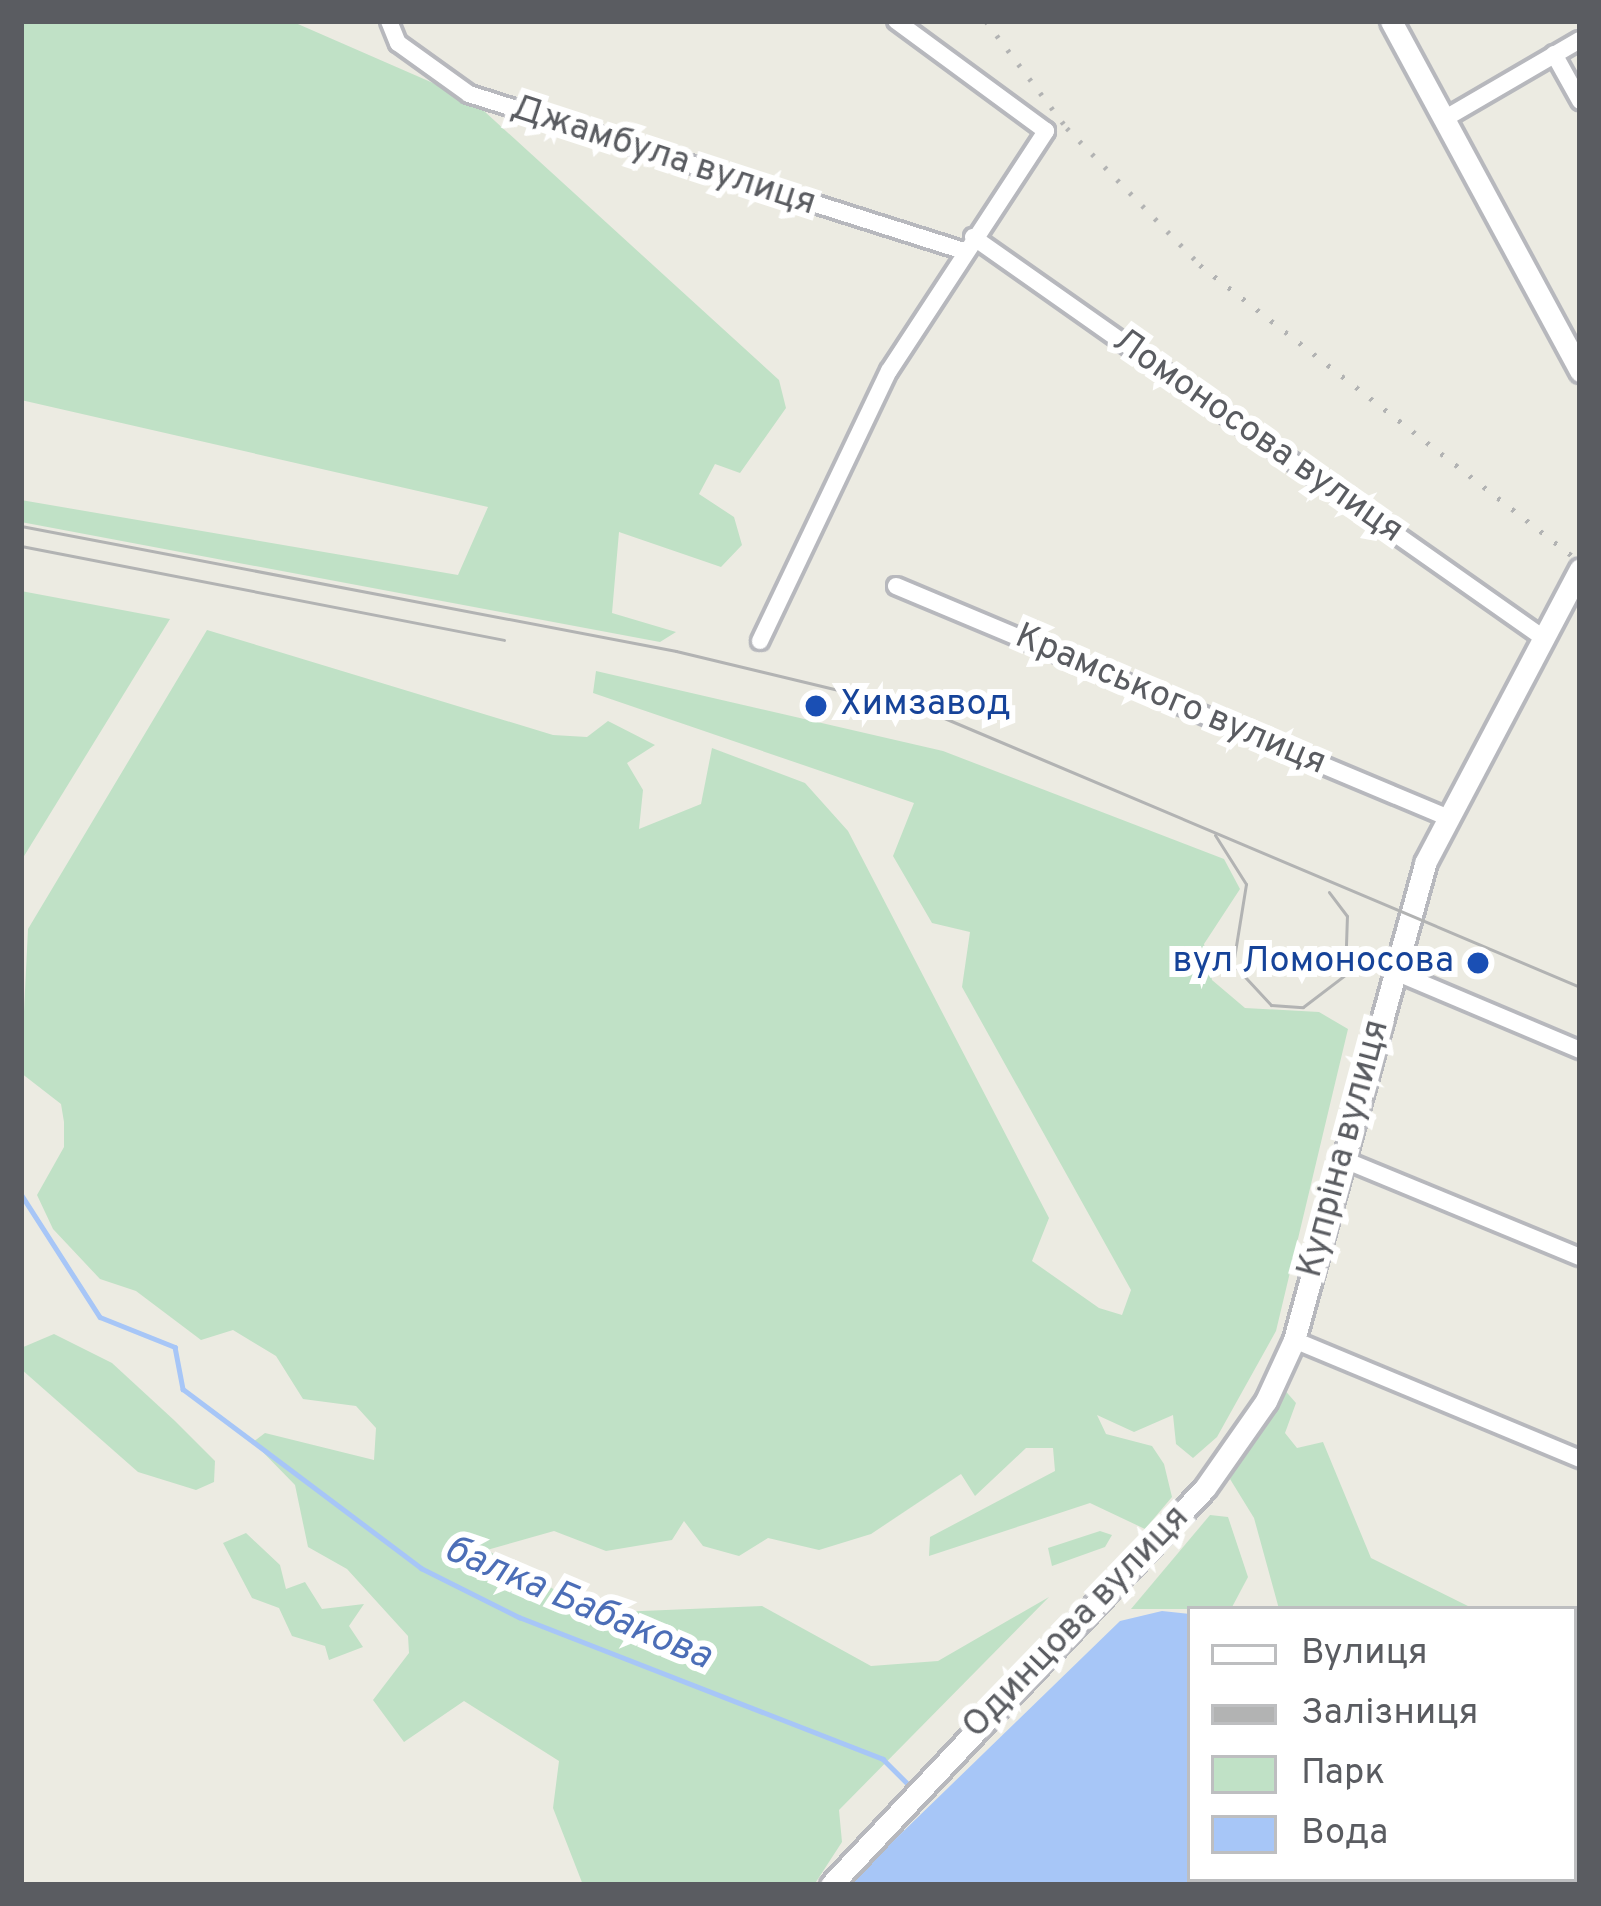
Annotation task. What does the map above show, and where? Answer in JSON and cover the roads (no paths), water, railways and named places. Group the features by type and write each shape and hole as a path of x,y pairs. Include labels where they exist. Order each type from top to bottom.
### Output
{"main road":[{"path":"1391,21 1580,371"},
{"name":"Купріна вулиця","path":"1294,1340 1394,971 1444,816 1577,584"},
{"name":"Одинцова вулиця","path":"831,1885 1205,1488 1294,1340"}],"street":[{"name":"Джамбула вулиця","path":"389,21 398,43 469,94 969,244"},
{"path":"760,641 889,371 1046,131 896,21"},
{"path":"1444,119 1580,40"},
{"path":"1554,54 1580,101"},
{"name":"Ломоносова вулиця","path":"969,244 1542,638"},
{"name":"Крамського вулиця","path":"896,586 1444,816"},
{"path":"1394,971 1580,1050"},
{"path":"1342,1159 1580,1258"},
{"path":"1294,1340 1580,1459"}],"water":[{"path":"1162,1611 1187,1614 1187,1882 1330,1885 848,1885 1120,1621"}],"waterway":[{"name":"балка Бабакова","path":"21,1194 100,1317 175,1347 183,1389 421,1568 519,1617 883,1759 913,1789"}],"tram line":[{"path":"21,526 676,651 930,712 1580,987"},
{"path":"21,546 504,640"},
{"path":"1215,835 1246,884 1233,964 1271,1005 1303,1007 1345,975 1347,916 1329,892"}],"railway":[{"path":"986,21 1067,128 1200,265 1580,562"}],"place":[{"name":"Химзавод","path":"816,706"},
{"name":"вул Ломоносова","path":"1478,963"}]}
